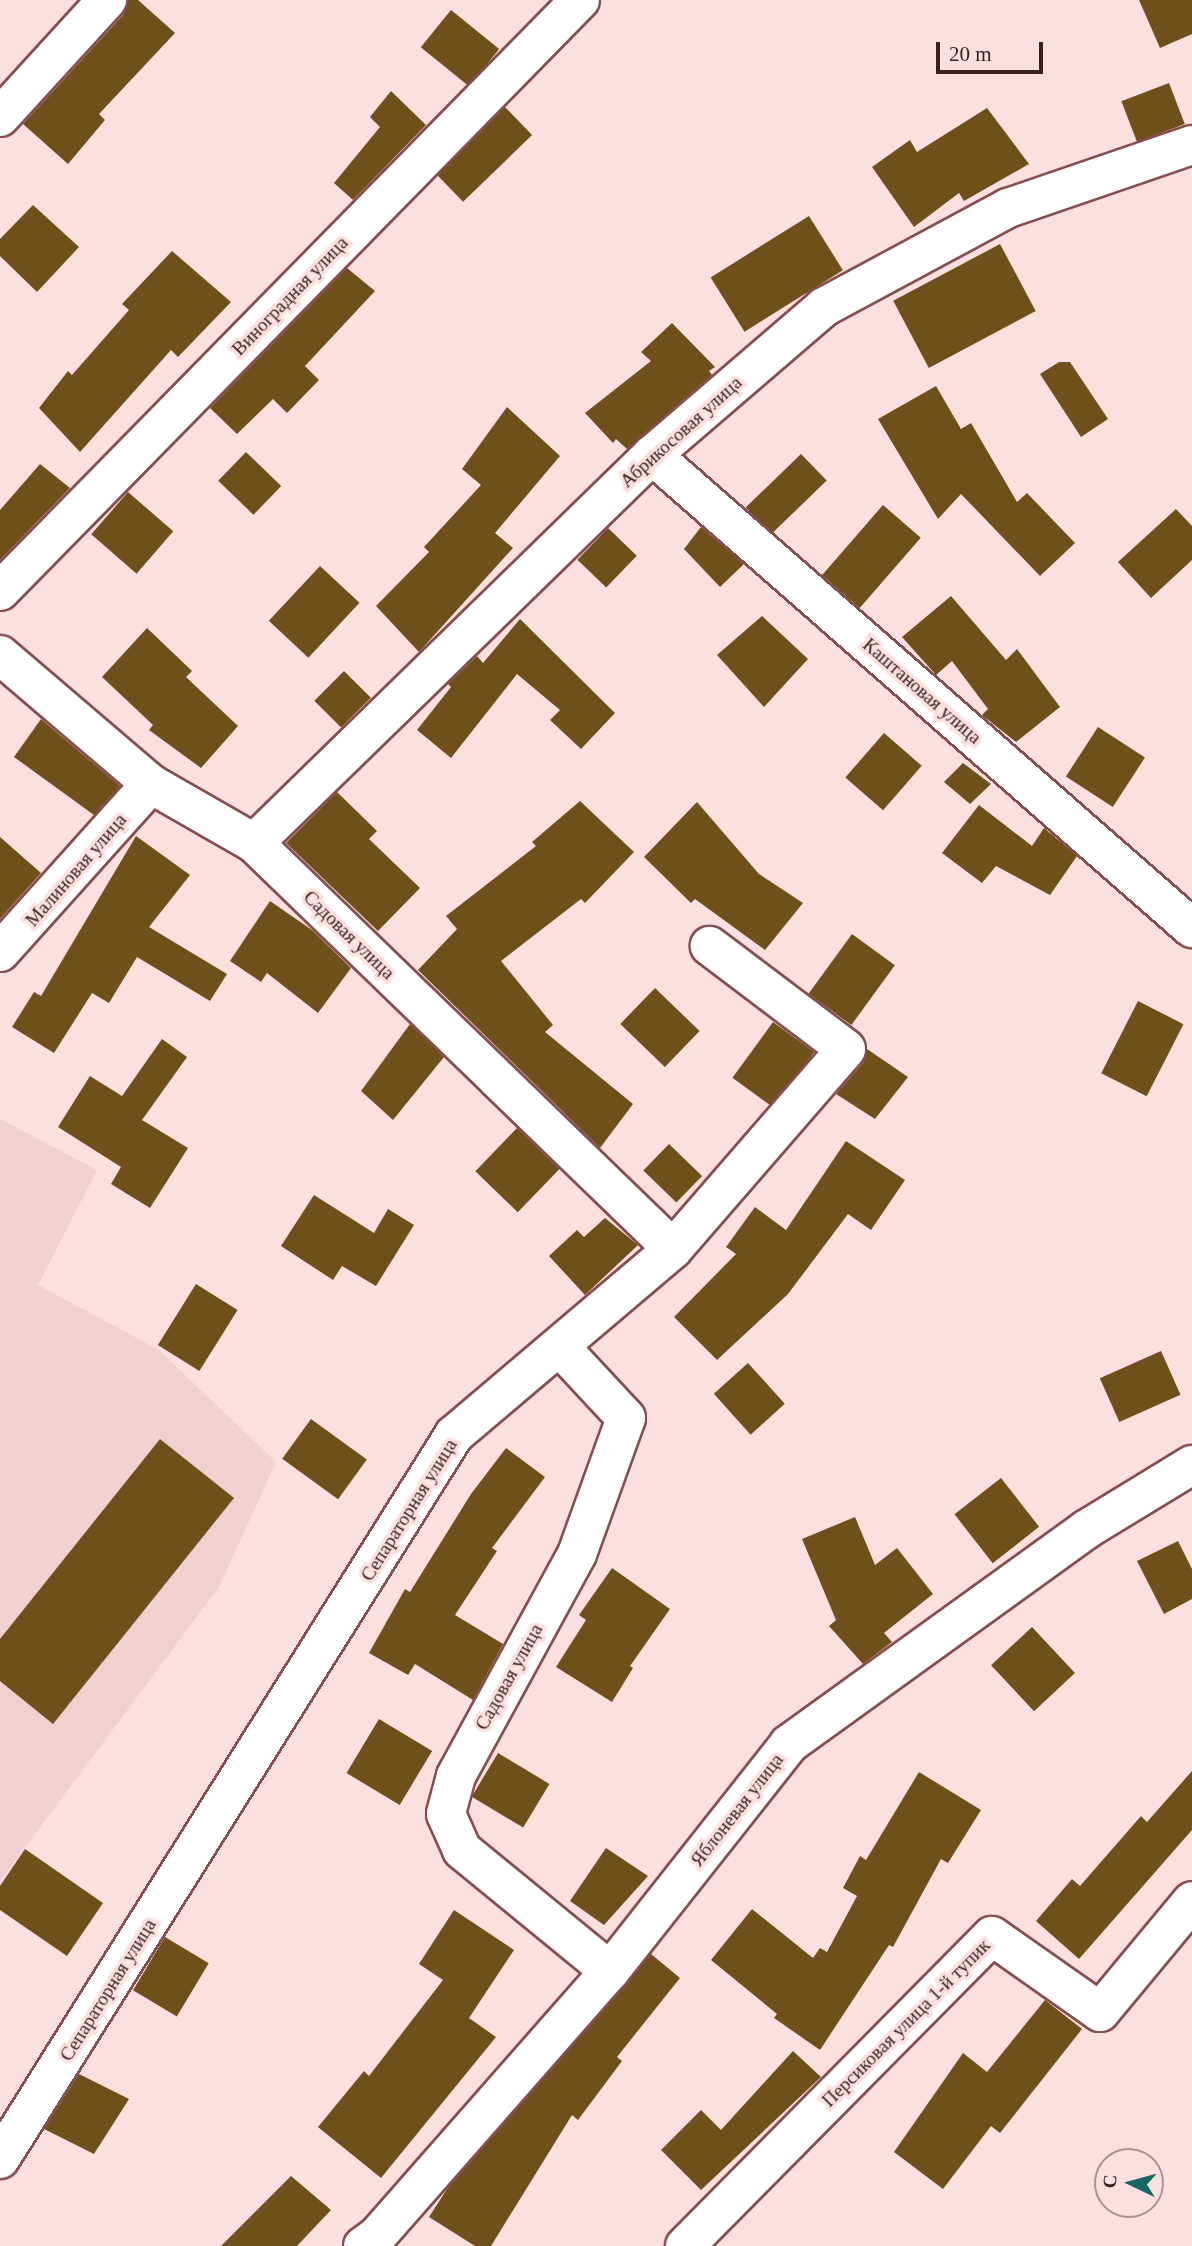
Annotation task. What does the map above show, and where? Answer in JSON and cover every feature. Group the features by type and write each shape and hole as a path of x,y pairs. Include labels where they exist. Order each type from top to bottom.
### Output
{"street":[{"path":"0,117 107,0"},
{"name":"Виноградная улица","path":"0,591 580,0"},
{"name":"Абрикосовая улица","path":"254,843 652,455 824,307 1008,208 1192,145"},
{"name":"Каштановая улица","path":"652,455 1192,928"},
{"name":"Садовая улица","path":"0,655 151,785 254,843 673,1249"},
{"name":"Малиновая улица","path":"0,952 151,785"},
{"name":"Сепараторная улица","path":"0,2159 454,1435 560,1348 673,1249 846,1049 710,946"},
{"name":"Садовая улица","path":"560,1348 626,1418 577,1554 456,1776 446,1814 461,1850 610,1971"},
{"name":"Яблоневая улица","path":"363,2246 377,2236 610,1971 789,1744 1087,1529 1192,1465"},
{"name":"Персиковая улица 1-й тупик","path":"685,2246 992,1936 1100,2012 1192,1901"}],"shaded area":[{"path":"0,1119 97,1170 38,1285 159,1350 276,1462 219,1587 0,1881"}],"building":[{"path":"128,0 138,0 175,33 99,114 105,120 68,164 23,124 123,15"},
{"path":"1139,0 1192,0 1192,34 1160,48"},
{"path":"451,10 499,49 469,86 421,47"},
{"path":"1169,83 1185,124 1137,142 1121,101"},
{"path":"391,91 426,125 353,200 334,183 380,127 370,117"},
{"path":"505,107 532,135 463,202 436,174"},
{"path":"987,108 1029,164 964,201 959,193 914,227 872,167 910,140 917,152"},
{"path":"33,205 79,247 37,292 0,256 0,239"},
{"path":"809,216 843,270 745,332 711,277"},
{"path":"1000,244 1036,311 929,368 893,301"},
{"path":"172,251 231,302 178,357 171,350 80,452 39,408 68,371 72,375 129,310 122,304"},
{"path":"347,268 375,291 305,366 319,380 287,413 273,399 237,434 210,408"},
{"path":"672,323 715,367 709,371 712,375 627,449 616,439 613,443 585,413 651,361 641,352"},
{"path":"1059,362 1070,362 1108,419 1081,437 1040,374"},
{"path":"936,386 961,429 971,423 1017,502 1027,493 1075,543 1040,576 961,494 938,519 878,419"},
{"path":"507,407 560,456 495,533 513,548 419,652 376,606 429,552 424,547 481,485 462,469"},
{"path":"246,452 281,486 253,515 218,481"},
{"path":"801,454 827,481 771,534 746,507"},
{"path":"40,464 70,488 0,560 0,510"},
{"path":"128,492 173,531 137,574 91,534"},
{"path":"883,505 921,538 860,608 822,575"},
{"path":"1176,509 1192,526 1192,560 1151,598 1118,562"},
{"path":"701,527 744,564 720,587 684,549"},
{"path":"608,528 637,556 606,587 577,560"},
{"path":"320,566 359,603 308,658 269,621"},
{"path":"951,596 1006,660 1017,649 1060,707 1016,742 982,715 988,709 952,661 936,675 902,637"},
{"path":"762,616 808,659 764,707 717,655"},
{"path":"520,619 615,713 581,749 550,720 560,710 517,674 451,758 417,730 451,687 448,684 477,656 483,663"},
{"path":"147,628 192,671 186,677 238,726 201,768 149,730 153,725 102,677"},
{"path":"344,671 371,698 341,728 314,701"},
{"path":"41,719 120,786 94,815 14,757"},
{"path":"1098,727 1145,757 1113,807 1066,776"},
{"path":"884,733 922,766 883,810 845,778"},
{"path":"963,763 991,784 970,804 944,782"},
{"path":"337,792 377,831 369,839 420,888 378,931 286,843"},
{"path":"580,801 634,852 585,903 581,899 501,961 553,1025 545,1032 633,1104 600,1148 418,970 457,929 446,916 536,846 532,842"},
{"path":"697,802 759,874 803,903 765,950 695,899 691,903 644,857"},
{"path":"979,805 1032,846 1044,828 1077,856 1050,895 996,866 982,883 942,853"},
{"path":"136,836 190,875 149,927 227,974 210,1001 137,957 109,1003 92,993 54,1053 12,1027 34,992 41,996"},
{"path":"0,837 41,873 0,919"},
{"path":"270,901 312,930 351,968 318,1013 267,973 261,982 230,961"},
{"path":"852,934 895,965 851,1025 809,994"},
{"path":"655,988 700,1031 665,1067 620,1024"},
{"path":"1138,1001 1183,1024 1147,1096 1101,1073"},
{"path":"773,1022 814,1052 774,1108 732,1078"},
{"path":"410,1024 444,1057 393,1120 361,1091"},
{"path":"162,1039 187,1057 142,1120 188,1148 150,1208 111,1184 121,1167 58,1127 90,1076 122,1096"},
{"path":"867,1049 908,1077 875,1119 836,1094 863,1063"},
{"path":"517,1128 559,1169 518,1212 475,1171"},
{"path":"846,1141 905,1180 871,1230 848,1214 788,1294 717,1360 674,1317 736,1254 726,1247 755,1207 786,1230"},
{"path":"669,1144 702,1176 676,1203 643,1171"},
{"path":"314,1195 374,1233 388,1209 414,1225 376,1286 342,1266 333,1280 281,1246"},
{"path":"605,1218 638,1245 585,1295 549,1256 577,1230 584,1237"},
{"path":"196,1284 238,1310 199,1371 158,1345"},
{"path":"1161,1351 1181,1395 1119,1422 1100,1378"},
{"path":"748,1363 785,1404 751,1435 714,1394"},
{"path":"311,1419 367,1460 338,1499 282,1459"},
{"path":"160,1439 234,1498 53,1724 0,1681 0,1639"},
{"path":"506,1448 545,1477 492,1548 497,1551 455,1615 503,1644 473,1700 415,1664 408,1675 369,1653 405,1589 410,1592 471,1494"},
{"path":"1001,1478 1039,1527 993,1563 955,1514"},
{"path":"855,1517 875,1565 897,1548 933,1594 884,1633 892,1642 863,1664 829,1626 836,1620 802,1539"},
{"path":"1178,1541 1192,1569 1192,1599 1164,1614 1137,1561"},
{"path":"612,1568 670,1609 630,1666 633,1668 612,1702 556,1667 586,1620 579,1615"},
{"path":"1032,1627 1075,1673 1034,1711 991,1665"},
{"path":"379,1719 432,1751 400,1805 347,1773"},
{"path":"498,1753 549,1784 523,1828 472,1797"},
{"path":"1192,1771 1192,1830 1079,1959 1036,1921 1072,1879 1080,1886 1141,1816 1147,1822"},
{"path":"919,1772 981,1810 948,1863 941,1859 893,1947 889,1945 820,2050 774,2018 777,2014 711,1960 752,1909 813,1958 820,1948 827,1952 857,1896 843,1888 860,1856 866,1860"},
{"path":"606,1848 648,1876 604,1925 570,1901"},
{"path":"25,1849 103,1903 67,1956 0,1910 0,1886"},
{"path":"454,1910 514,1950 469,2018 496,2037 381,2178 318,2127 364,2071 369,2076 443,1980 419,1964"},
{"path":"165,1937 209,1963 177,2016 133,1990"},
{"path":"651,1954 680,1978 617,2057 622,2061 578,2120 572,2115 491,2246 475,2246 429,2217 447,2189"},
{"path":"1045,2000 1082,2029 1000,2133 991,2126 943,2189 894,2152 963,2053 987,2072"},
{"path":"793,2051 821,2077 701,2190 661,2150 701,2110 721,2130"},
{"path":"79,2074 129,2099 94,2154 44,2129"},
{"path":"291,2176 331,2210 297,2246 221,2246"}]}
